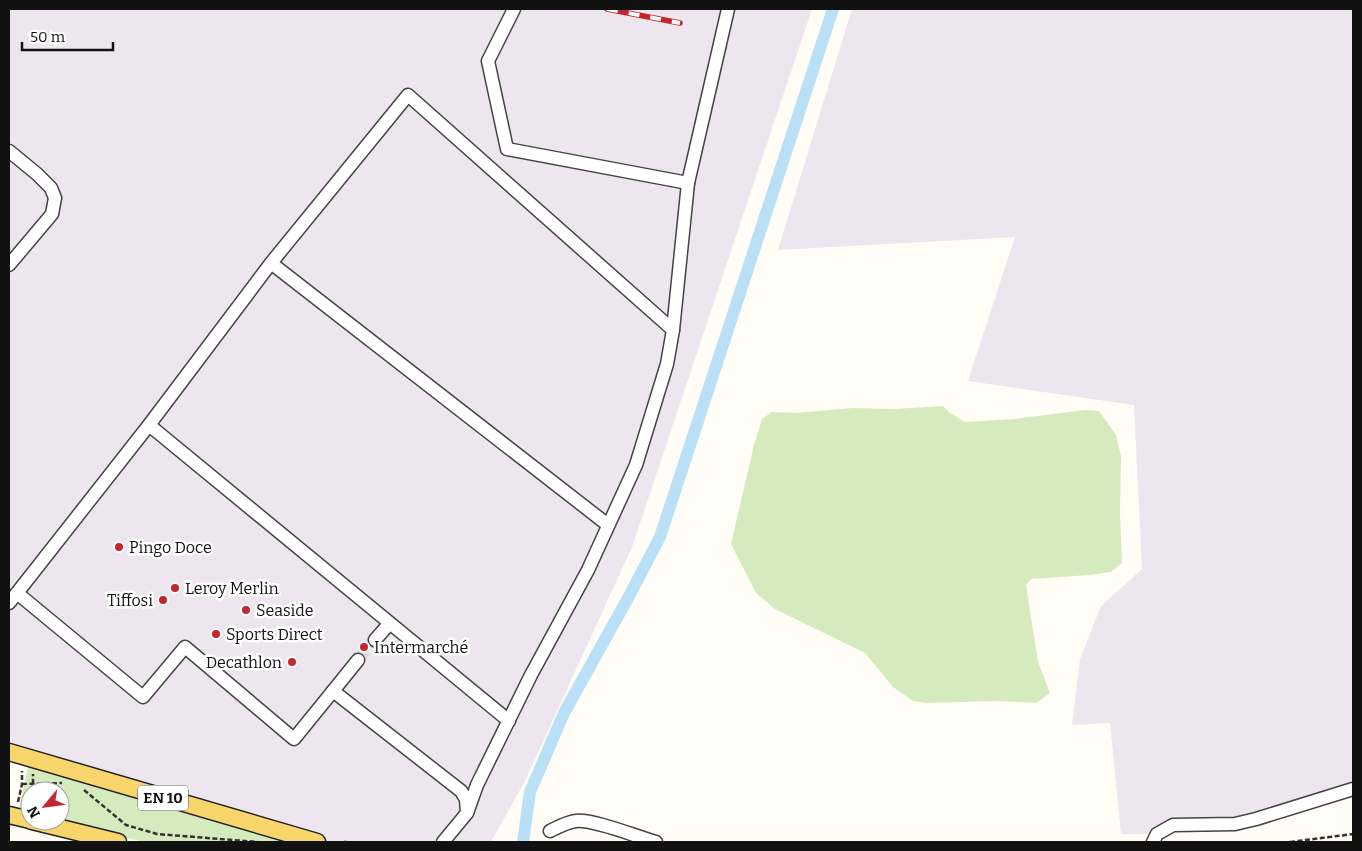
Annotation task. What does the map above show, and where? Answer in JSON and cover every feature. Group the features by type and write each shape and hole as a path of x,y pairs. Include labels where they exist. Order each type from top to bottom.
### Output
{"main road":[{"name":"EN 10","path":"22,757 318,842"},
{"path":"70,830 118,842"}],"street":[{"path":"514,9 488,61 507,149 688,183"},
{"path":"442,842 467,813 477,785 508,720 588,570 636,465 667,364 673,330 688,183 728,9"},
{"path":"358,660 294,739 185,647 143,698 13,598 271,263 408,95 673,330"},
{"path":"9,152 37,174 51,188 54,198 52,214 9,265"},
{"path":"271,263 608,525"},
{"path":"148,425 508,720"},
{"path":"375,640 389,624"},
{"path":"333,691 461,791 466,798 467,813"},
{"path":"1153,842 1157,834 1173,825 1235,824 1353,789"},
{"path":"550,831 569,823 581,821 612,828 630,838 656,842"}],"path":[{"path":"22,757 32,781"},
{"path":"22,757 22,781"},
{"path":"79,786 126,825 143,831 157,834 258,842"},
{"path":"1290,842 1353,834"}],"shaded area":[{"path":"9,9 812,9 632,547 526,779 491,842 329,842 9,748"},
{"path":"852,9 1353,9 1353,789 1256,819 1201,825 1157,834 1121,834 1110,723 1072,725 1080,659 1101,606 1142,569 1134,405 968,381 1015,237 778,250"}],"green space":[{"path":"943,406 950,413 965,422 1014,419 1085,410 1099,411 1116,435 1121,456 1120,514 1122,563 1111,572 1031,579 1026,585 1038,662 1050,693 1036,703 996,701 927,703 913,701 893,687 865,653 775,609 756,593 731,544 754,445 762,419 772,412 795,413 853,408 894,409"},
{"path":"28,766 288,842 144,842 70,824 70,781 25,781"}],"waterway":[{"path":"523,842 530,792 564,713 660,537 833,9"}],"tunnel":[{"path":"358,660 375,640"}],"railway":[{"path":"607,9 680,23"}],"place":[{"name":"Pingo Doce","path":"119,547"},
{"name":"Leroy Merlin","path":"175,588"},
{"name":"Tiffosi","path":"163,600"},
{"name":"Seaside","path":"246,610"},
{"name":"Sports Direct","path":"216,634"},
{"name":"Intermarché","path":"364,647"},
{"name":"Decathlon","path":"292,662"}]}
